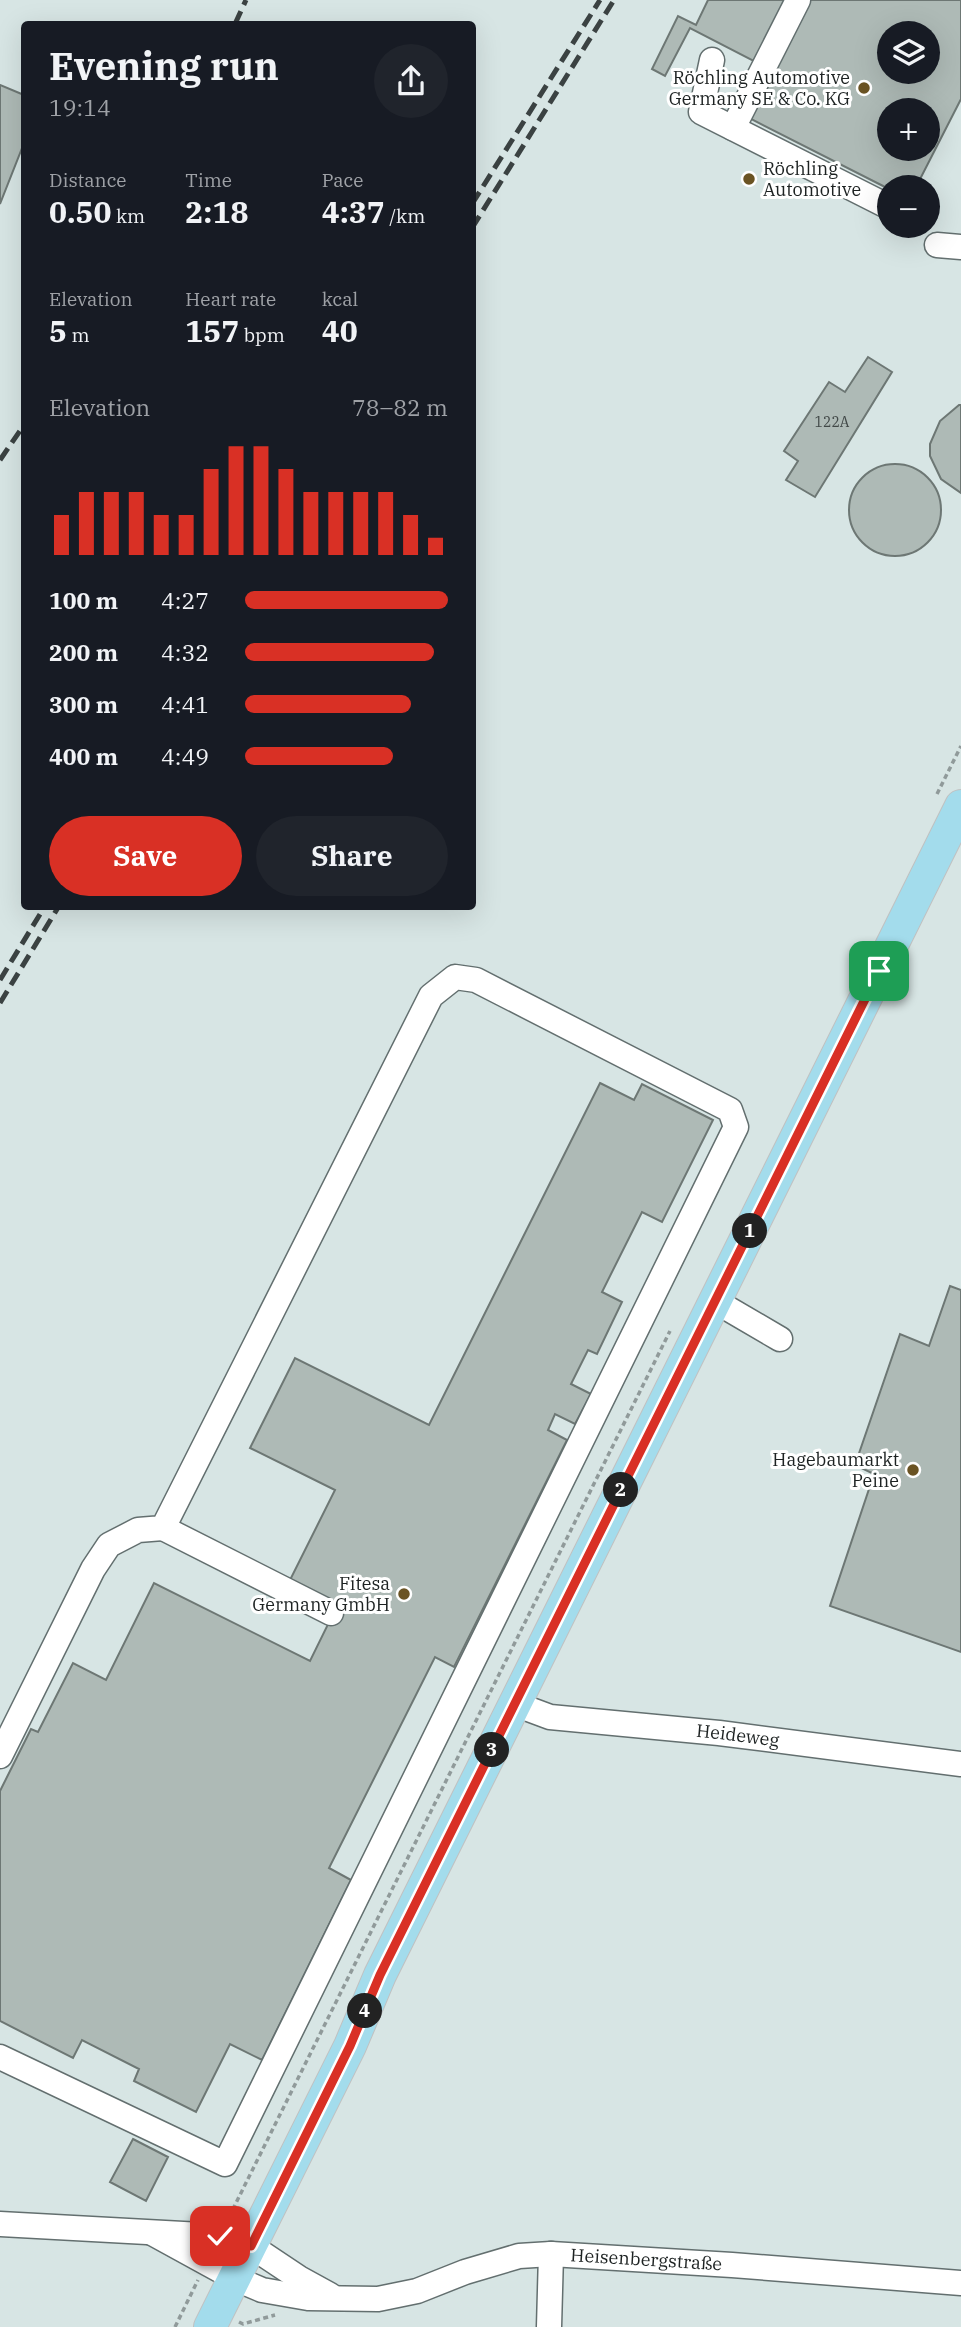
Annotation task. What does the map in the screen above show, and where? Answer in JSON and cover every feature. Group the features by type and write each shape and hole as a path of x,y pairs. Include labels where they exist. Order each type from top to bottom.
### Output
{"main road":[{"path":"210,2327 236,2280 350,2046 380,1975 961,806"}],"street":[{"path":"733,128 798,0"},
{"path":"712,61 701,112 877,200"},
{"path":"0,2057 225,2164 736,1128 730,1110 476,980 455,977 431,996 163,1528"},
{"path":"715,1301 780,1339"},
{"path":"0,1756 93,1569 109,1545 138,1530 163,1528 331,1613"},
{"name":"Heideweg","path":"515,1704 550,1717 719,1733 961,1764"},
{"name":"Heisenbergstraße","path":"0,2224 220,2236 251,2246 299,2278 337,2298"},
{"name":"Heisenbergstraße","path":"152,2233 236,2280 262,2290 308,2298 377,2299 417,2291 465,2272 519,2256 551,2254 961,2283"},
{"path":"549,2327 551,2254"}],"building":[{"name":"Röchling Automotive Germany SE & Co. KG","path":"708,0 961,0 961,99 940,140 940,98 877,98 877,161 929,161 922,175 877,175 877,183 751,119 754,61 690,28 665,76 652,69 678,16 696,25"},
{"path":"0,85 21,94 21,151 0,204"},
{"path":"868,357 892,372 815,497 786,480 798,461 784,451 829,382 845,392"},
{"path":"959,405 961,493 941,479 930,456 930,444 940,421"},
{"path":"895,464 913,467 928,477 938,492 941,510 938,528 928,543 913,553 895,556 877,553 862,543 852,528 849,510 852,492 862,477 877,467"},
{"name":"Fitesa Germany GmbH","path":"600,1083 634,1100 642,1084 713,1120 662,1222 642,1212 602,1292 622,1302 597,1354 588,1350 571,1384 591,1394 575,1424 555,1414 548,1430 567,1440 454,1667 435,1657 329,1868 351,1880 262,2060 230,2044 196,2112 134,2081 139,2069 82,2040 73,2058 0,2021 0,1791 31,1729 38,1732 73,1663 106,1680 154,1583 310,1661 338,1604 290,1580 335,1490 250,1448 295,1358 429,1425"},
{"name":"Hagebaumarkt Peine","path":"950,1286 961,1290 961,1652 830,1606 874,1474 855,1465 900,1334 929,1346"},
{"path":"133,2139 168,2157 146,2201 110,2182"}],"railway":[{"path":"236,21 246,0"},
{"path":"476,198 600,0"},
{"path":"476,222 614,0"},
{"path":"0,460 21,429"},
{"path":"0,980 43,910"},
{"path":"0,1003 57,910"}],"place":[{"name":"Röchling Automotive Germany SE & Co. KG","path":"864,88"},
{"name":"Röchling Automotive","path":"749,179"},
{"name":"Hagebaumarkt Peine","path":"913,1470"},
{"name":"Fitesa Germany GmbH","path":"404,1594"}],"route":[{"path":"220,2236 251,2246 350,2046 380,1975 879,971"}]}
